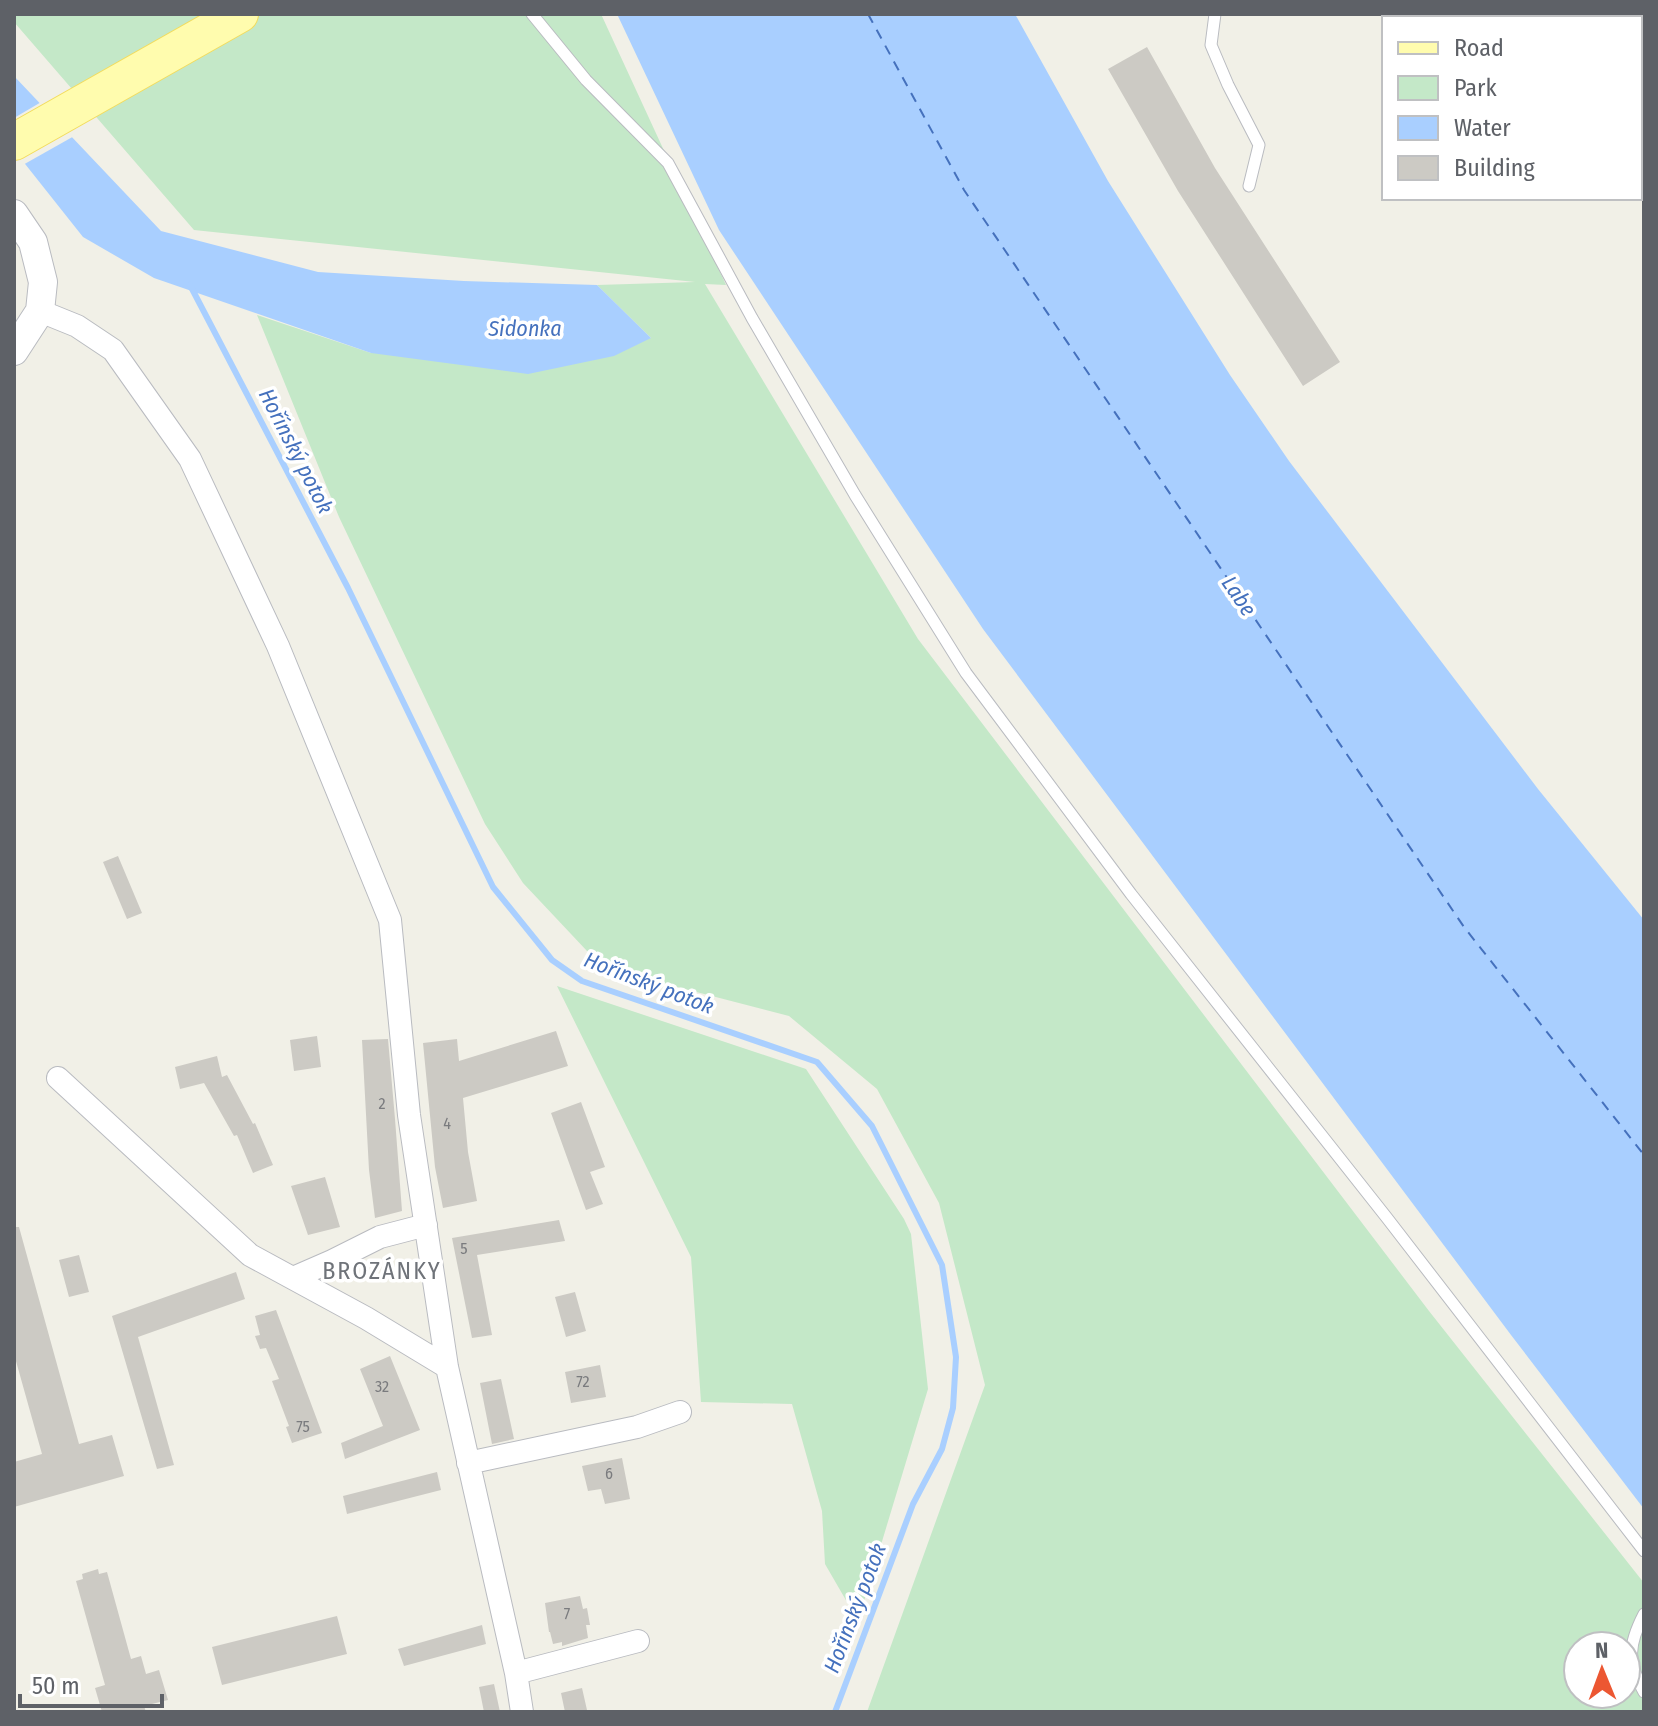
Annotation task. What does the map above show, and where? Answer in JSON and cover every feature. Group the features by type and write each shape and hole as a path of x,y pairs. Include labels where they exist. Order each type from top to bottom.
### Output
{"main road":[{"path":"14,142 240,14"}],"street":[{"path":"14,214 33,242 43,282 40,311 14,351"},
{"path":"40,311 77,326 113,350 190,459 278,646 390,920 409,1115 447,1367 516,1673 522,1712"},
{"path":"58,1078 250,1255 366,1318 447,1367"},
{"path":"293,1278 380,1237 426,1225"},
{"path":"468,1463 637,1427 680,1412"},
{"path":"516,1673 638,1641"}],"lane":[{"path":"532,14 586,80 668,163 752,318 855,495 966,673 1131,894 1644,1551"},
{"path":"1215,14 1211,45 1259,145 1249,186"},
{"path":"1644,1614 1634,1635 1630,1655 1635,1675 1644,1692"}],"green space":[{"path":"14,14 601,14 726,285 705,284 918,639 1429,1311 1644,1583 1644,1712 867,1712 985,1385 939,1203 877,1089 789,1016 654,981 587,951 523,883 485,824 339,517 257,315 371,353 651,338 597,285 695,282 194,230 14,22"},
{"path":"557,986 806,1069 904,1219 911,1234 928,1389 858,1621 825,1564 822,1511 792,1404 701,1402 691,1257"}],"water":[{"name":"Labe","path":"617,14 1015,14 1108,181 1230,375 1289,461 1538,789 1644,920 1644,1509 983,629 719,230"},
{"name":"Sidonka","path":"14,76 161,231 318,272 597,285 651,338 614,356 528,374 371,353 154,278 83,237 14,150"}],"pier":[{"path":"43,101 76,135 21,166 14,156 14,118"}],"building":[{"path":"1147,47 1215,168 1340,362 1303,386 1178,191 1108,69"},
{"path":"118,856 142,913 127,919 103,862"},
{"path":"556,1031 568,1066 463,1098 477,1201 443,1208 435,1167 423,1043 457,1039 459,1061"},
{"path":"317,1036 321,1067 294,1071 290,1040"},
{"path":"388,1039 402,1211 375,1218 369,1170 362,1040"},
{"path":"217,1056 222,1077 227,1075 255,1123 273,1165 253,1173 237,1135 234,1136 204,1083 180,1089 175,1067"},
{"path":"581,1102 605,1167 590,1172 603,1204 586,1210 551,1113"},
{"path":"325,1177 340,1227 308,1235 291,1186"},
{"path":"559,1220 565,1241 477,1255 492,1335 472,1338 452,1238"},
{"path":"14,1227 19,1227 79,1444 112,1435 124,1476 14,1507 14,1462 42,1454 14,1354"},
{"path":"79,1255 89,1292 69,1297 59,1260"},
{"path":"236,1272 245,1299 138,1337 174,1465 157,1469 112,1316"},
{"path":"575,1292 586,1331 566,1337 555,1297"},
{"path":"276,1310 322,1433 292,1443 272,1381 279,1379 266,1348 260,1349 255,1336 260,1335 255,1316"},
{"path":"390,1356 420,1430 345,1459 341,1443 383,1426 360,1369"},
{"path":"600,1365 606,1397 571,1403 565,1372"},
{"path":"501,1379 514,1439 492,1444 480,1383"},
{"path":"622,1458 630,1499 605,1504 601,1489 588,1491 582,1466"},
{"path":"437,1472 441,1490 347,1514 343,1496"},
{"path":"98,1569 99,1574 107,1572 131,1659 141,1656 146,1674 159,1670 168,1700 144,1706 146,1712 102,1712 95,1688 105,1685 76,1581 83,1579 82,1574"},
{"path":"580,1596 583,1609 587,1608 590,1625 586,1625 588,1638 562,1646 562,1642 553,1644 545,1603"},
{"path":"337,1616 347,1654 222,1685 212,1647"},
{"path":"482,1625 486,1644 404,1666 398,1649"},
{"path":"494,1684 500,1712 484,1712 479,1687"},
{"path":"582,1688 587,1710 565,1712 561,1693"}],"waterway":[{"name":"Hořínský potok","path":"190,285 348,588 493,887 552,960 582,981 817,1062 872,1126 942,1265 956,1357 953,1408 942,1449 913,1504 835,1712"}],"ferry route":[{"path":"868,14 964,190 1464,927 1644,1155"}],"district":[{"name":"BROZÁNKY","path":"382,1271"}]}
